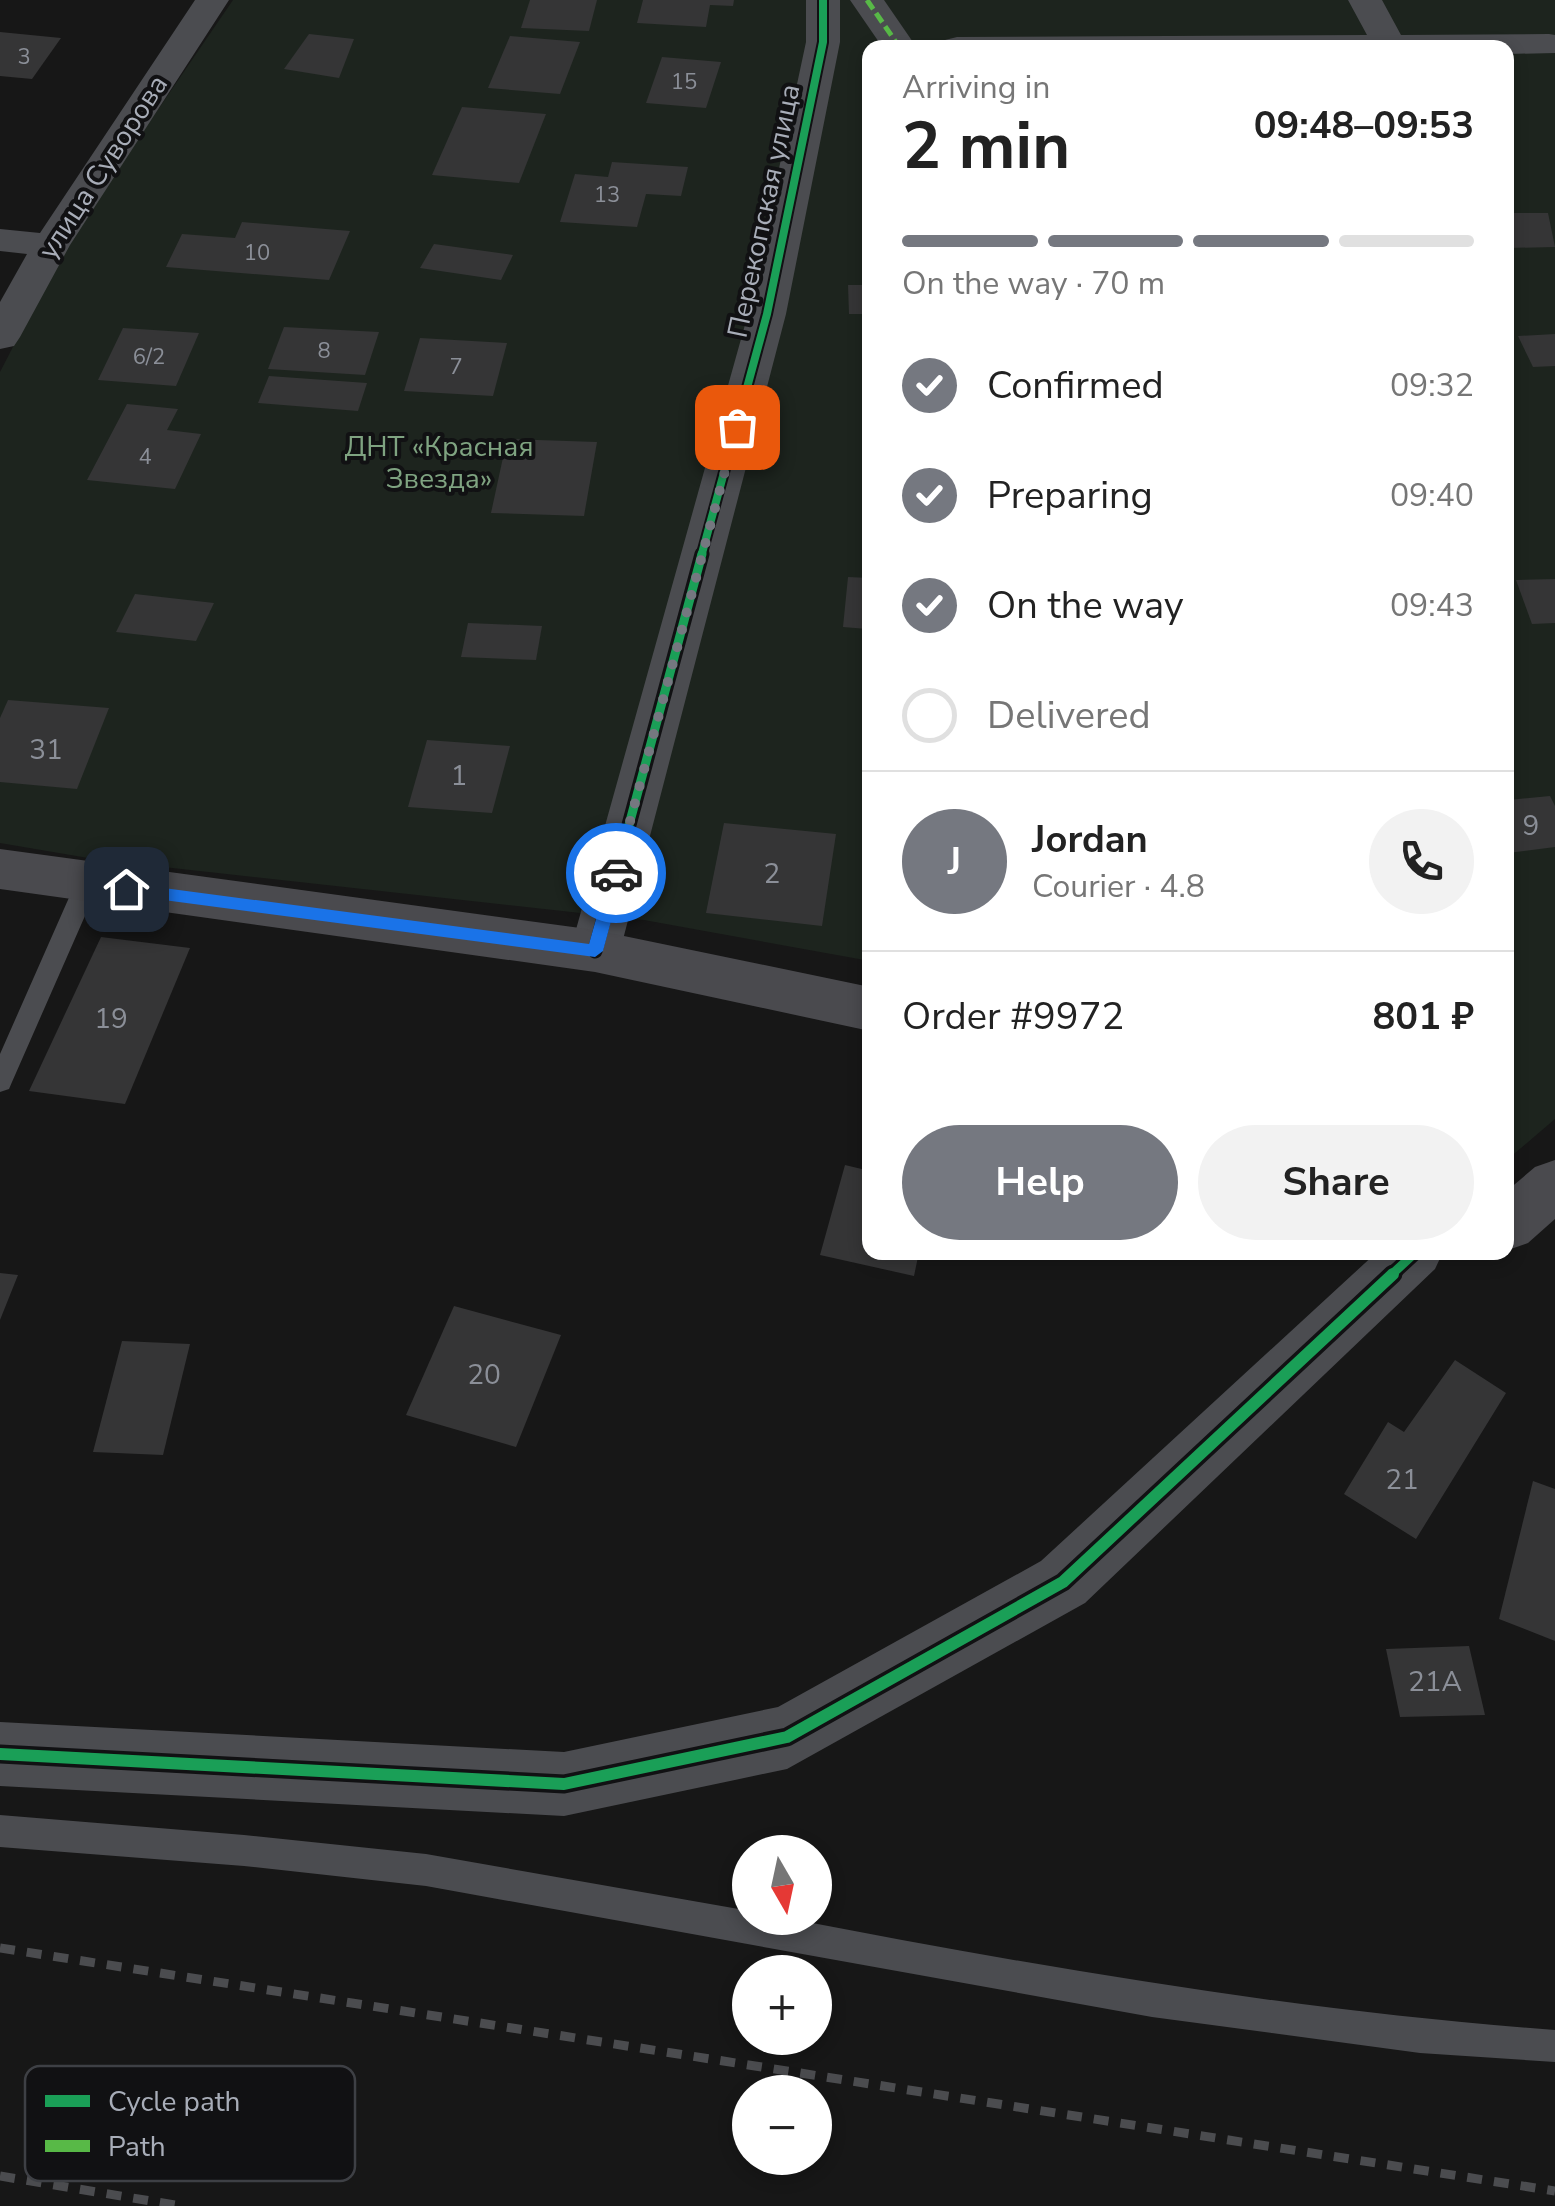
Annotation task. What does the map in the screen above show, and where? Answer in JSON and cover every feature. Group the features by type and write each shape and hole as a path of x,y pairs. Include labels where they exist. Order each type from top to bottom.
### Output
{"main road":[{"path":"0,869 595,951 862,1007"},
{"path":"1514,1221 1555,1184"}],"street":[{"name":"улица Суворова","path":"0,337 51,245 212,0"},
{"name":"Перекопская улица","path":"595,951 767,314 823,42 823,0"},
{"path":"866,0 894,40"},
{"path":"1366,0 1387,40"},
{"path":"1514,48 1553,48"},
{"path":"0,240 51,245"},
{"path":"0,1754 564,1784 787,1737 1063,1582 1407,1260"}],"lane":[{"path":"0,1082 87,884"},
{"path":"0,1831 296,1855 486,1879 1092,1994 1481,2042 1555,2046"}],"green space":[{"name":"ДНТ «Красная Звезда»","path":"233,0 1555,0 1555,1119 1514,1154 1514,40 862,40 862,960 644,920 100,860 0,843 0,372 66,244"}],"building":[{"path":"530,0 597,0 589,31 521,28"},
{"path":"643,0 734,0 733,6 710,5 706,27 637,23"},
{"path":"0,32 61,38 32,79 0,76"},
{"path":"309,34 354,39 339,78 284,69"},
{"path":"510,36 580,42 560,94 488,88"},
{"path":"662,57 721,62 706,108 646,103"},
{"path":"462,107 546,114 519,183 432,175"},
{"path":"612,162 688,167 681,196 646,194 637,227 560,222 575,174 608,177"},
{"path":"1514,213 1548,213 1555,247 1514,248"},
{"path":"242,222 350,231 329,280 166,267 182,234 235,238"},
{"path":"434,244 513,255 501,280 420,268"},
{"path":"848,285 862,285 862,314 849,314"},
{"path":"284,327 379,332 365,375 268,369"},
{"path":"123,328 199,333 176,386 98,380"},
{"path":"1555,334 1555,366 1533,367 1518,336"},
{"path":"420,338 507,343 493,396 404,391"},
{"path":"269,376 367,383 358,411 258,403"},
{"path":"127,404 178,409 167,430 201,434 175,489 87,480"},
{"path":"507,439 597,442 584,516 491,513"},
{"path":"848,577 862,578 862,629 843,627"},
{"path":"1555,579 1555,623 1532,624 1516,580"},
{"path":"135,594 214,603 196,641 116,632"},
{"path":"468,623 542,626 536,660 461,657"},
{"path":"8,700 109,708 77,789 0,782 0,718"},
{"path":"427,740 510,746 492,813 408,807"},
{"path":"1550,796 1555,806 1555,847 1514,852 1514,799"},
{"path":"724,823 836,834 822,926 706,913"},
{"path":"101,937 190,948 125,1104 29,1091"},
{"path":"845,1165 862,1169 862,1260 917,1260 914,1276 820,1255"},
{"path":"0,1273 18,1275 0,1320"},
{"path":"454,1306 561,1335 516,1447 406,1415"},
{"path":"122,1341 190,1344 163,1455 93,1452"},
{"path":"1455,1360 1506,1393 1416,1539 1344,1494 1388,1422 1404,1432"},
{"path":"1533,1481 1555,1489 1555,1641 1499,1619"},
{"path":"1469,1646 1485,1715 1400,1717 1386,1649"}],"railway":[{"path":"0,1948 1555,2191"},
{"path":"0,2176 25,2180"},
{"path":"30,2181 181,2206"}],"marked path":[{"path":"867,0 894,40"}],"cycle path":[{"path":"595,951 767,314 823,42 823,0"},
{"path":"0,1754 564,1784 787,1737 1063,1582 1407,1260"}],"way so far":[{"path":"616,873 737,427"}],"route":[{"path":"126,889 595,951 616,873"}]}
